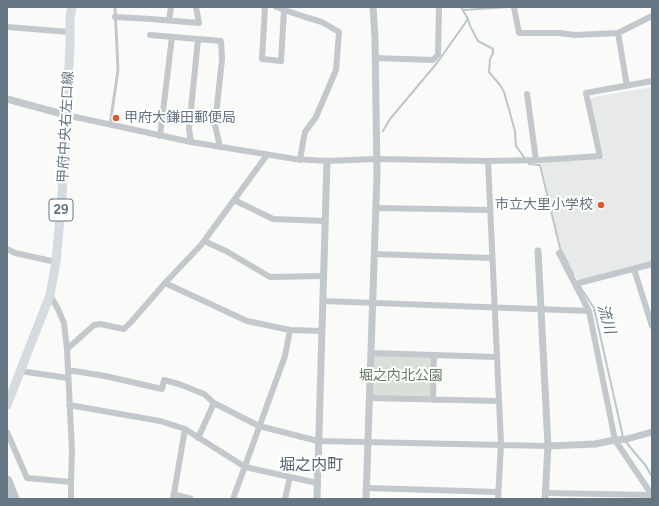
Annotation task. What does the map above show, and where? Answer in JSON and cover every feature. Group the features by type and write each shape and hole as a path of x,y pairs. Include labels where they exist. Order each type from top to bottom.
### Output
{"main road":[{"name":"甲府中央右左口線","path":"7,405 50,295 56,262 62,196 70,17 72,7"}],"street":[{"path":"169,20 171,7"},
{"path":"116,17 199,23 196,7"},
{"path":"264,7 262,59 281,61 284,10"},
{"path":"276,7 322,22 339,32 336,70 316,117 305,132 300,160"},
{"path":"366,499 376,208 375,58 373,7"},
{"path":"375,58 433,60 438,55 439,7"},
{"path":"514,7 519,33 559,33 575,35 618,32 652,16"},
{"path":"7,27 70,32"},
{"path":"618,32 627,86"},
{"path":"150,35 221,41 222,59 214,125 220,147"},
{"path":"160,136 172,37"},
{"path":"191,142 189,129 198,39"},
{"path":"7,99 66,115 160,136 300,160 531,160 600,156 586,94 652,81"},
{"path":"527,94 531,160"},
{"path":"67,349 94,325 100,324 124,329 204,241 267,155"},
{"path":"317,499 327,161"},
{"path":"488,161 501,444 498,499"},
{"path":"234,200 273,219 325,221"},
{"path":"376,208 490,210"},
{"path":"204,241 226,251 270,277 323,276"},
{"path":"7,249 15,253 56,262"},
{"path":"538,251 548,446 545,496 652,495"},
{"path":"559,253 576,283 589,311 617,440 652,495"},
{"path":"374,254 492,258"},
{"path":"576,283 652,264"},
{"path":"634,269 652,326"},
{"path":"165,283 247,321 290,330 322,331"},
{"path":"50,295 64,322 67,349 72,451 71,499"},
{"path":"323,301 589,311"},
{"path":"233,499 285,356 290,330"},
{"path":"371,353 496,357"},
{"path":"433,400 434,355"},
{"path":"68,370 105,376 162,389 164,380 204,394 214,403 259,426 318,440 548,446 586,445 617,440 627,440 652,432"},
{"path":"20,371 68,378"},
{"path":"369,398 499,401"},
{"path":"198,438 214,403"},
{"path":"69,405 160,421 185,429 245,467 317,483"},
{"path":"185,429 173,497 190,499"},
{"path":"7,432 27,478 71,482"},
{"path":"285,499 290,477"},
{"path":"367,488 498,492"}],"lane":[{"path":"110,125 118,70 115,7"}],"shaded area":[{"name":"市立大里小学校","path":"652,87 652,263 579,283 560,248 541,163 604,158 590,100 593,97"}],"green space":[{"name":"堀之内北公園","path":"371,353 434,355 433,400 369,398"}],"waterway":[{"path":"383,131 390,119 437,63 468,19 461,7"},
{"path":"463,10 509,7"},
{"path":"468,19 478,41 493,49 490,59 489,72 504,92 515,131 516,146 529,164 540,165 560,248 573,274"},
{"name":"流川","path":"579,285 594,308 623,437"},
{"name":"流川","path":"625,441 646,466 652,477"},
{"path":"7,481 14,499"}],"place":[{"name":"甲府大鎌田郵便局","path":"116,118"},
{"name":"市立大里小学校","path":"601,205"}],"district":[{"name":"堀之内町","path":"311,465"}]}
